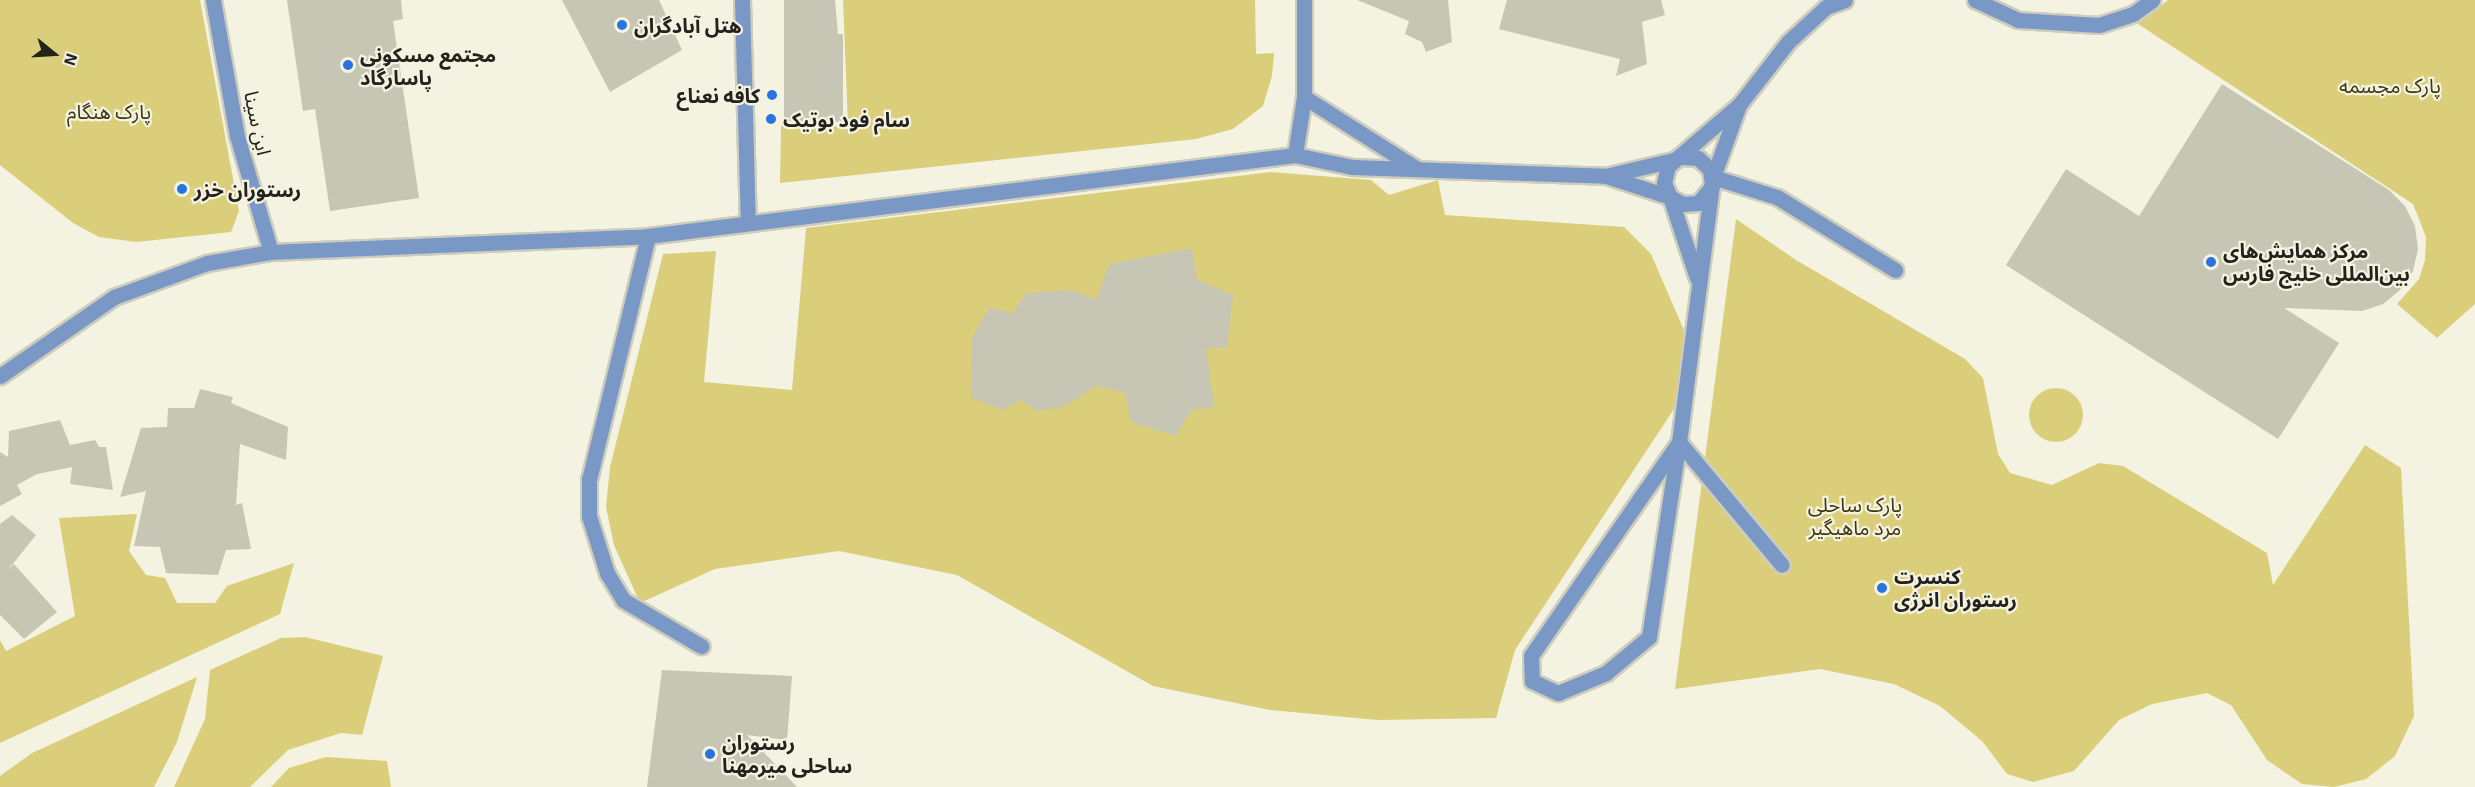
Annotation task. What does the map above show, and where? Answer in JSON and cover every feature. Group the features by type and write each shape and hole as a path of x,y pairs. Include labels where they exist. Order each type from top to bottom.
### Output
{"street":[{"name":"ابن سینا","path":"213,0 237,136 271,252"},
{"path":"742,0 748,222"},
{"path":"1294,155 1304,97 1304,0"},
{"path":"1698,281 1670,197 1665,174 1678,159 1739,105 1788,42 1826,7 1845,0"},
{"path":"1975,0 2018,20 2099,25 2133,14 2152,0"},
{"path":"1304,97 1419,170"},
{"path":"1605,176 1690,205 1705,199 1739,105"},
{"path":"0,376 114,297 207,263 271,252 648,236 1294,155 1352,167 1605,176 1678,159 1698,158 1712,182 1679,442 1649,637 1606,673 1558,693 1532,681 1531,656 1679,442"},
{"path":"1712,182 1777,197 1894,270"},
{"path":"648,236 589,478 589,516 607,573 623,600 700,646"},
{"path":"1679,442 1782,566"}],"green space":[{"name":"پارک هنگام","path":"0,0 200,0 239,211 231,232 136,242 99,237 73,223 0,165"},
{"path":"843,0 1255,0 1256,54 1274,53 1272,76 1263,106 1233,129 1196,139 780,183 781,126 848,126"},
{"name":"پارک مجسمه","path":"2168,0 2475,0 2475,304 2437,338 2397,304 2419,279 2425,260 2426,237 2413,204 2138,24"},
{"path":"1271,172 1371,180 1389,195 1438,180 1445,215 1624,227 1651,254 1686,335 1674,409 1515,650 1496,718 1378,720 1270,710 1153,686 957,575 839,551 715,569 640,603 614,545 606,507 610,467 663,254 716,251 704,382 792,390 806,228"},
{"name":"پارک ساحلی مرد ماهیگیر","path":"1736,219 1796,260 1965,359 1983,378 1998,454 2010,473 2052,485 2099,463 2123,466 2267,553 2273,585 2365,445 2401,468 2414,716 2395,756 2366,779 2334,787 2302,784 2267,760 2231,705 2207,693 2152,704 2119,720 2074,771 2033,782 2007,774 1982,741 1940,706 1894,684 1820,669 1675,689"},
{"path":"2051,388 2061,388 2071,392 2079,400 2083,415 2079,430 2071,438 2061,442 2051,442 2041,438 2033,430 2029,420 2029,410 2033,400 2041,392"},
{"path":"137,514 129,551 146,575 165,578 177,603 215,603 227,586 294,563 280,614 0,743 0,640 6,651 75,616 59,518"},
{"path":"305,637 383,656 362,735 341,733 288,750 250,787 174,787 205,719 210,670 281,638"},
{"path":"197,677 177,742 154,787 0,787 0,776 32,753"},
{"path":"326,757 387,761 391,787 271,787 289,768"}],"building":[{"name":"مجتمع مسکونی پاسارگاد","path":"287,0 401,0 403,19 393,21 419,198 330,211 315,109 303,111"},
{"name":"هتل آبادگران","path":"562,0 659,0 682,50 610,92"},
{"path":"784,0 835,0 838,34 843,34 843,122 784,121"},
{"path":"1357,0 1448,0 1452,42 1426,52 1422,42 1405,34 1409,21"},
{"path":"1507,0 1661,0 1665,15 1642,22 1647,64 1616,76 1620,59 1499,29"},
{"name":"مرکز همایش‌های بین‌المللی خلیج فارس","path":"2222,84 2389,190 2405,206 2415,226 2418,249 2413,271 2400,290 2383,304 2362,311 2284,308 2339,343 2278,439 2006,265 2066,169 2139,216"},
{"path":"1192,248 1197,280 1233,295 1227,347 1206,349 1214,407 1192,410 1176,436 1131,422 1125,393 1096,386 1063,407 1038,411 1020,400 1002,410 971,397 972,338 990,307 1012,314 1026,293 1072,290 1096,300 1109,264"},
{"path":"200,389 233,397 231,403 288,427 286,460 240,444 236,505 242,503 251,549 226,550 218,575 166,573 160,547 134,546 146,491 120,497 141,428 167,427 168,408 194,408"},
{"path":"60,420 70,445 95,440 99,447 106,447 113,490 70,484 72,467 37,474 17,485 22,494 0,506 0,452 8,457 9,431"},
{"path":"12,515 36,535 8,570 14,564 57,612 24,639 0,615 0,524"},
{"path":"662,670 792,676 787,740 747,735 797,787 647,787"}],"place":[{"name":"هتل آبادگران","path":"622,25"},
{"name":"مجتمع مسکونی پاسارگاد","path":"348,65"},
{"name":"كافه نعناع","path":"772,95"},
{"name":"سام فود بوتیک","path":"771,119"},
{"name":"رستوران خزر","path":"182,189"},
{"name":"مرکز همایش‌های بین‌المللی خلیج فارس","path":"2211,262"},
{"name":"کنسرت رستوران انرژی","path":"1882,588"},
{"name":"رستوران ساحلی میرمهنا","path":"710,754"}]}
